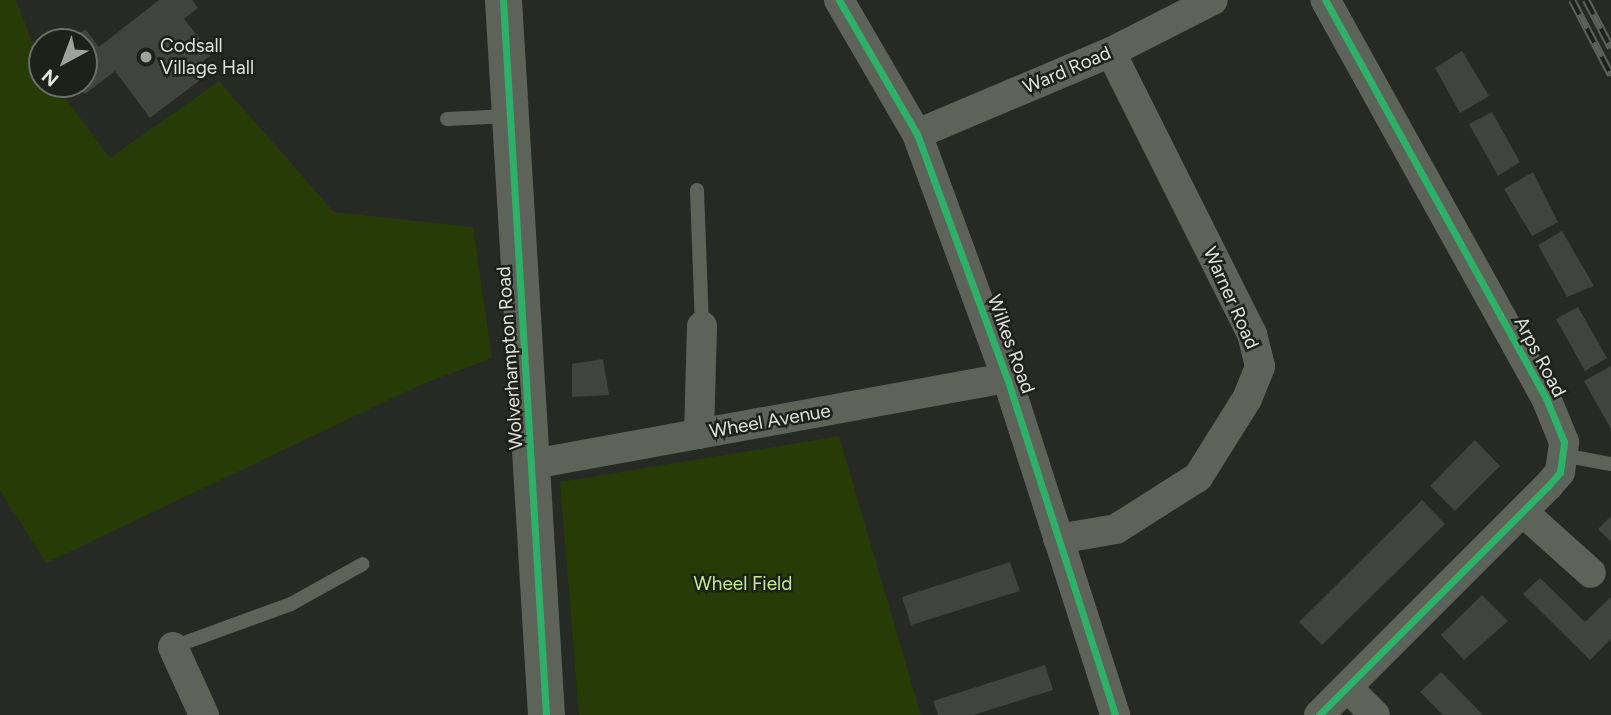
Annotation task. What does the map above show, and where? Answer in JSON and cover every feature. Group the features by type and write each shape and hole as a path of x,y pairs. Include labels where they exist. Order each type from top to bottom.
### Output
{"street":[{"name":"Wolverhampton Road","path":"503,0 547,715"},
{"name":"Wilkes Road","path":"839,0 917,134 1007,378 1115,715"},
{"name":"Ward Road","path":"917,134 1111,52 1213,0"},
{"name":"Arps Road","path":"1325,0 1546,398 1564,442 1562,455"},
{"name":"Warner Road","path":"1058,539 1116,529 1198,478 1247,399 1260,366 1251,334 1111,52"},
{"path":"699,434 702,326"},
{"name":"Wheel Avenue","path":"533,464 1007,378"},
{"path":"1319,715 1350,690 1560,472 1562,455"},
{"path":"1522,512 1591,573"},
{"path":"173,647 204,715"},
{"path":"1350,690 1375,715"}],"lane":[{"path":"447,119 510,116"},
{"path":"697,190 702,326"},
{"path":"1562,455 1611,464"},
{"path":"173,647 291,604 363,564"}],"green space":[{"path":"0,0 16,0 28,31 28,98 65,98 110,158 219,81 334,212 473,227 492,358 420,385 46,563 0,490"},
{"name":"Wheel Field","path":"839,436 921,715 579,715 560,482"}],"building":[{"name":"Codsall Village Hall","path":"159,0 192,0 198,8 184,19 212,54 203,61 212,71 150,118 115,71 98,84 99,47"},
{"path":"1462,51 1489,96 1460,113 1435,68"},
{"path":"1492,112 1520,162 1498,176 1469,124"},
{"path":"1533,172 1558,222 1532,236 1504,189"},
{"path":"1562,231 1594,286 1567,297 1538,245"},
{"path":"1578,307 1607,358 1585,371 1556,319"},
{"path":"603,359 609,395 572,397 572,364"},
{"path":"1611,366 1611,429 1584,381"},
{"path":"1475,440 1500,466 1455,511 1430,486"},
{"path":"1422,500 1445,524 1322,645 1299,622"},
{"path":"1611,516 1611,542 1598,529"},
{"path":"1010,562 1020,591 911,625 902,597"},
{"path":"1540,578 1585,622 1611,597 1611,639 1590,660 1523,594"},
{"path":"1482,595 1508,621 1464,660 1441,635"},
{"path":"1045,665 1053,690 973,715 938,715 933,701"},
{"path":"1441,672 1483,715 1443,715 1420,692"}],"railway":[{"path":"1572,0 1611,75"},
{"path":"1586,0 1611,48"}],"cycle path":[{"path":"503,0 546,715"},
{"path":"839,0 917,134 1007,378 1115,715"},
{"path":"1319,715 1548,486 1560,472 1564,442 1546,398 1325,0"}],"place":[{"name":"Codsall Village Hall","path":"146,57"}]}
